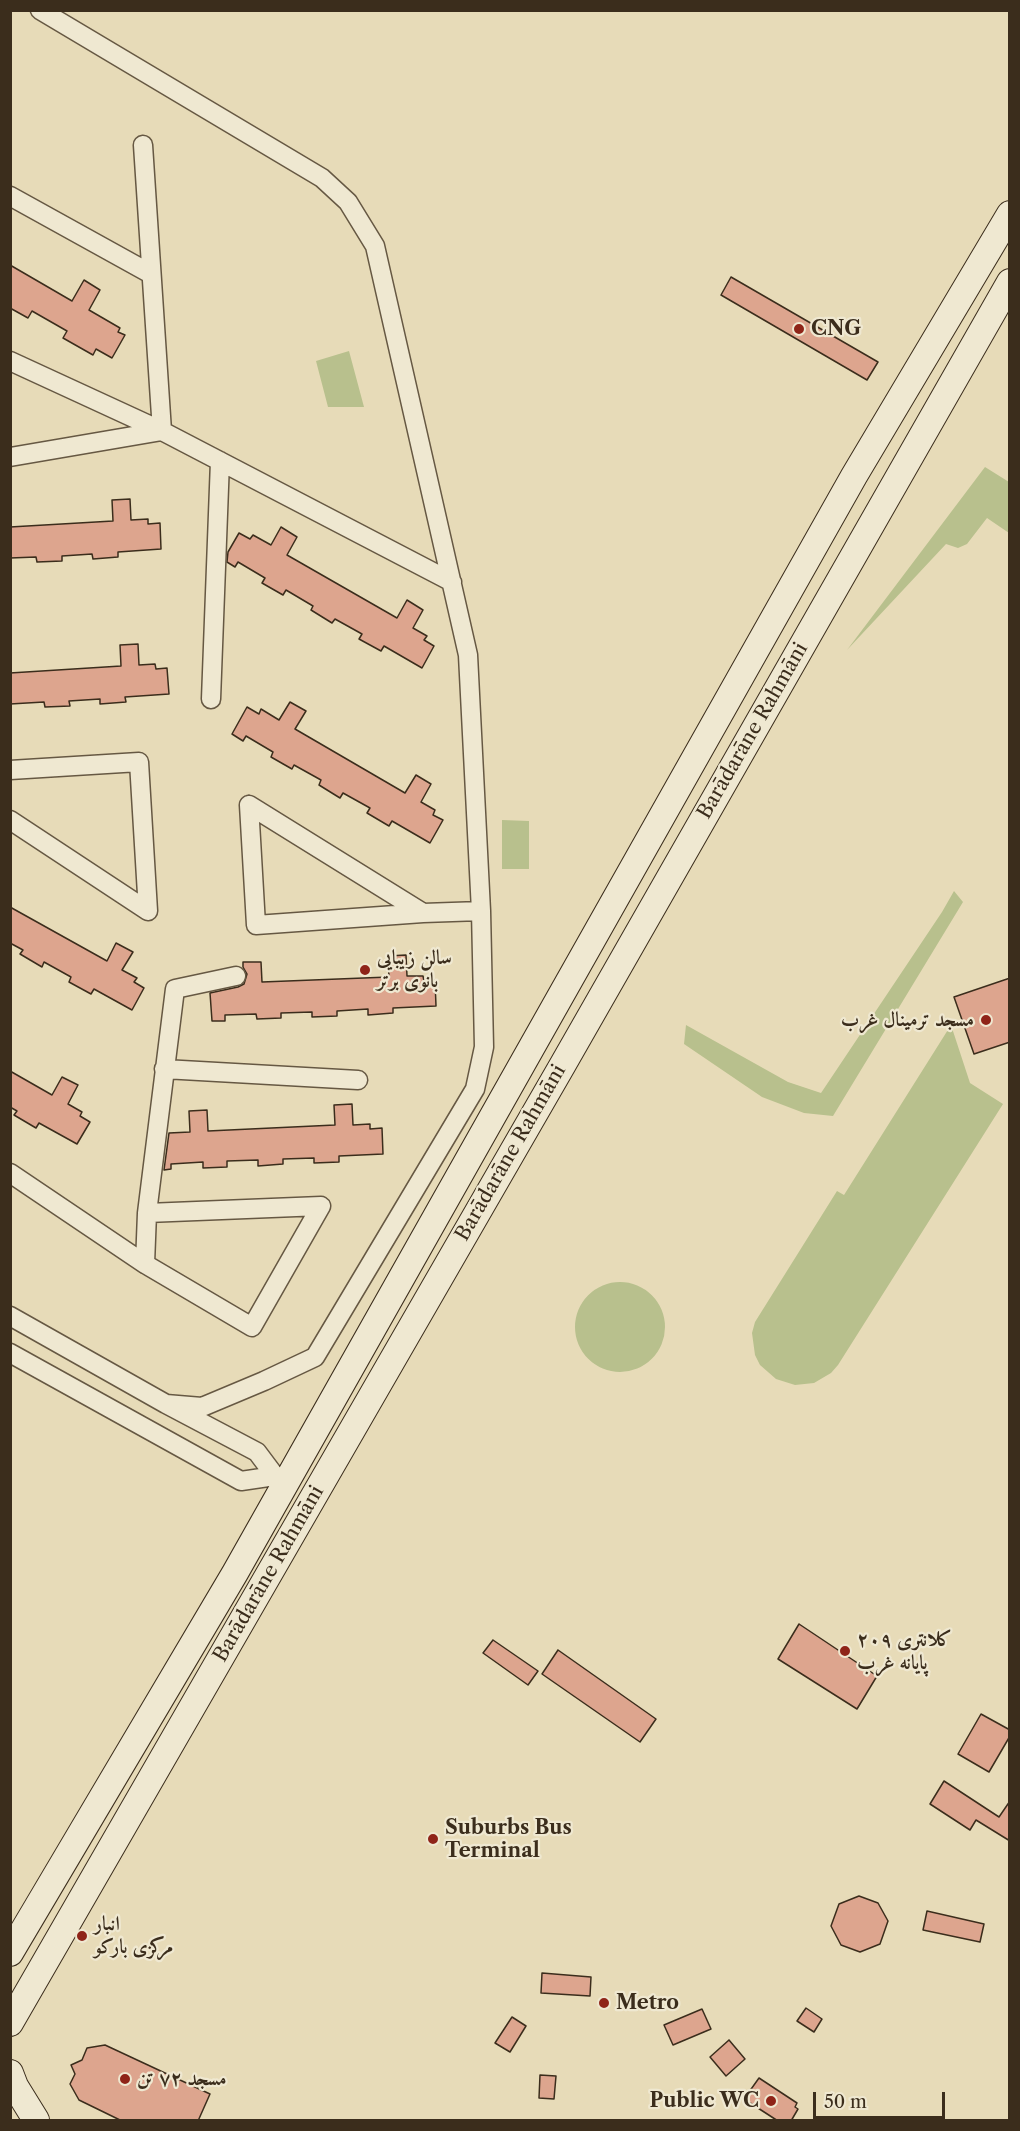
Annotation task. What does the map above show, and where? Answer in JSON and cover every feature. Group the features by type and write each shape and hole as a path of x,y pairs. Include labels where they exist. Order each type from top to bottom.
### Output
{"main road":[{"name":"Barādarāne Rahmāni","path":"10,1953 235,1573 280,1479 854,476 1010,214"},
{"name":"Barādarāne Rahmāni","path":"10,2024 568,1056 1010,282"},
{"path":"10,2073 36,2121"}],"street":[{"path":"40,10 322,178 348,202 375,246 468,655 481,912 484,1047 475,1089 315,1357 264,1382 202,1407 166,1404"},
{"path":"143,145 162,431"},
{"path":"10,196 151,274"},
{"path":"10,361 162,431 452,582"},
{"path":"10,457 162,431"},
{"path":"211,699 220,461"},
{"path":"10,770 139,762 148,911 10,820"},
{"path":"423,914 249,805 256,925 481,912"},
{"path":"145,1264 147,1213 175,989 236,976"},
{"path":"164,1069 358,1080"},
{"path":"10,1173 145,1264 252,1327 321,1206 147,1213"},
{"path":"10,1316 166,1404 257,1452 280,1479"},
{"path":"10,1353 241,1481 280,1479"},
{"path":"202,1459 219,1430"}],"green space":[{"path":"349,351 364,407 328,407 316,361"},
{"path":"985,467 1009,482 1009,533 987,518 967,544 958,548 946,544 847,650"},
{"path":"502,820 529,821 529,869 502,869"},
{"path":"954,891 963,902 833,1116 804,1113 762,1097 684,1044 686,1025 788,1082 821,1093"},
{"path":"951,1025 970,1083 1003,1104 838,1365 831,1373 814,1383 795,1385 776,1379 760,1365 755,1355 752,1333 755,1322 837,1191 844,1195"},
{"path":"620,1282 637,1286 652,1295 661,1310 665,1327 661,1344 652,1359 637,1368 620,1372 603,1368 588,1359 579,1344 575,1327 579,1310 588,1295 603,1286"}],"building":[{"path":"10,265 72,301 84,280 100,290 89,310 120,328 118,332 125,335 112,358 96,349 93,355 63,338 67,331 32,311 28,318 10,308"},
{"name":"CNG","path":"731,277 878,362 867,380 721,295"},
{"path":"130,499 131,520 148,519 148,524 160,523 161,549 118,552 118,557 93,559 92,554 62,556 62,561 37,562 36,557 10,558 10,527 113,521 112,500"},
{"path":"281,527 297,537 287,555 397,618 407,600 423,610 413,628 427,636 424,640 434,646 422,668 384,646 381,651 359,639 362,634 335,619 332,623 311,610 313,606 286,590 283,595 262,583 265,578 238,562 235,567 227,562 228,552 239,533 250,539 253,535 271,545"},
{"path":"138,644 139,665 155,664 156,669 167,668 169,694 125,697 126,702 100,704 100,699 69,701 70,706 45,707 44,702 10,704 10,673 121,666 120,645"},
{"path":"290,702 306,711 295,729 405,793 416,775 431,784 421,802 435,810 433,815 443,820 430,843 392,821 389,826 367,813 370,808 343,793 340,798 319,785 321,780 294,765 292,769 271,757 273,752 246,736 243,741 232,734 247,707 259,714 261,709 279,720"},
{"path":"10,907 107,961 116,943 133,952 122,970 137,978 134,982 144,988 132,1010 94,989 91,994 69,982 71,977 44,962 42,967 20,954 23,950 10,943"},
{"path":"406,955 407,976 423,976 424,981 435,980 436,1006 393,1008 393,1013 368,1015 368,1009 337,1011 337,1016 312,1017 312,1012 281,1013 281,1018 257,1019 256,1014 225,1015 225,1021 212,1021 210,993 244,984 247,974 243,962 261,962 262,982 389,977 388,956"},
{"name":"مسجد ترمینال غرب","path":"1010,978 1010,1042 974,1054 954,997"},
{"path":"10,1071 52,1095 62,1077 78,1085 68,1104 82,1112 80,1116 90,1122 77,1144 39,1123 36,1128 14,1115 17,1111 10,1107"},
{"path":"352,1104 353,1125 370,1124 370,1129 382,1128 383,1154 339,1156 339,1162 314,1163 314,1158 283,1159 283,1164 258,1166 258,1160 227,1161 227,1167 203,1168 203,1162 171,1164 171,1169 164,1170 169,1133 190,1132 189,1111 207,1110 208,1131 335,1125 334,1105"},
{"path":"799,1624 877,1676 857,1709 778,1659"},
{"path":"493,1640 538,1671 528,1685 483,1653"},
{"path":"558,1650 656,1719 640,1742 542,1674"},
{"path":"981,1714 1010,1730 1010,1736 989,1772 958,1754"},
{"path":"944,1781 999,1817 1010,1801 1010,1841 976,1820 970,1830 930,1804"},
{"path":"859,1896 878,1903 888,1921 880,1944 860,1952 841,1945 831,1926 839,1904"},
{"path":"927,1911 984,1924 980,1942 923,1930"},
{"path":"542,1973 591,1977 590,1996 541,1993"},
{"path":"806,2008 822,2019 814,2032 797,2021"},
{"path":"702,2009 711,2029 673,2045 664,2025"},
{"path":"512,2017 526,2026 510,2052 495,2043"},
{"path":"729,2040 745,2059 726,2076 710,2057"},
{"name":"مسجد ۷۲ تن","path":"105,2045 210,2094 198,2121 122,2121 79,2100 70,2084 75,2074 71,2065 82,2060 87,2048"},
{"path":"540,2075 556,2076 554,2099 539,2098"},
{"name":"Public WC","path":"759,2078 797,2103 795,2107 798,2109 791,2121 778,2121 744,2099"}],"place":[{"name":"CNG","path":"799,329"},
{"name":"سالن زیبایی بانوی برتر","path":"365,970"},
{"name":"مسجد ترمینال غرب","path":"986,1020"},
{"name":"کلانتری ۲۰۹ پایانه غرب","path":"845,1651"},
{"name":"Suburbs Bus Terminal","path":"433,1839"},
{"name":"انبار مرکزی بارکو","path":"82,1936"},
{"name":"Metro","path":"604,2003"},
{"name":"مسجد ۷۲ تن","path":"125,2079"},
{"name":"Public WC","path":"771,2101"}]}
